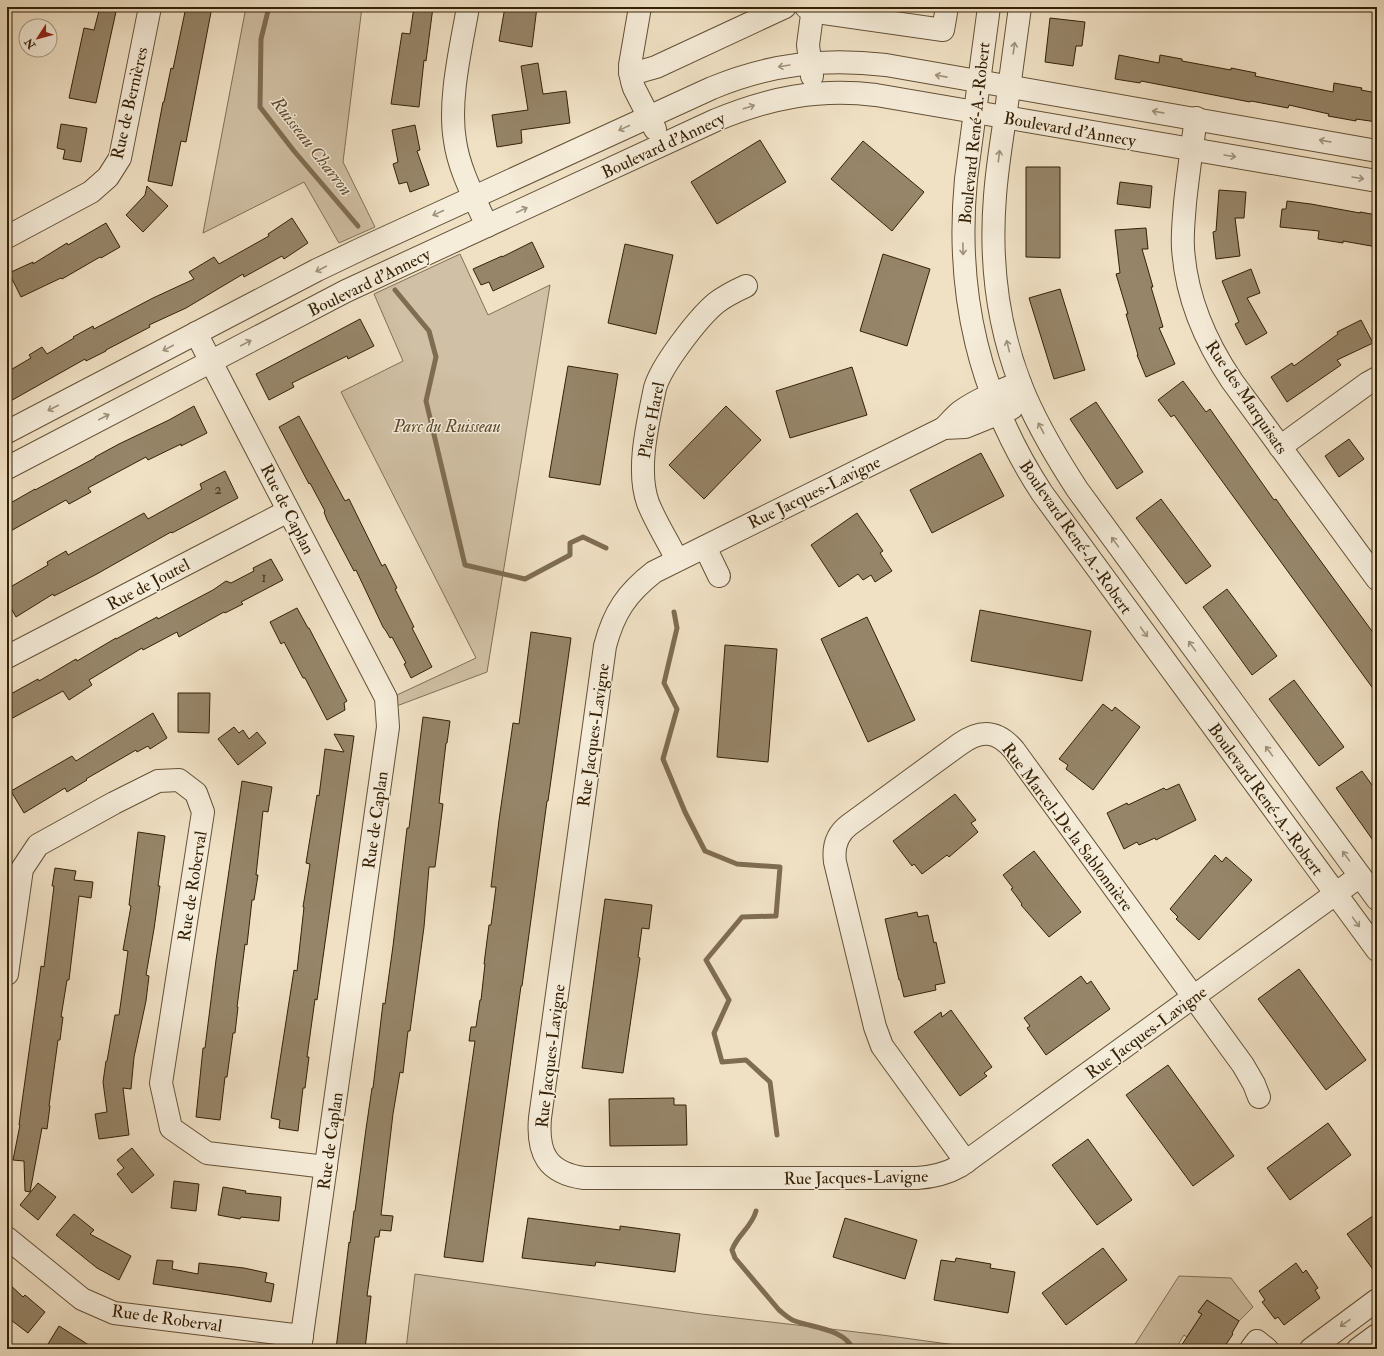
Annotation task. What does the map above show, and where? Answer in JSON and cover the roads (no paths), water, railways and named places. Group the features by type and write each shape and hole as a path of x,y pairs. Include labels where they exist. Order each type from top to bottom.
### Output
{"street":[{"name":"Rue de Bernières","path":"7,237 91,192 108,177 120,158 150,7"},
{"path":"468,7 454,95 453,120 457,152 487,226"},
{"path":"640,7 630,73 632,81 662,145"},
{"path":"630,73 642,72 656,67 755,12 785,7"},
{"path":"814,93 808,45 811,8 824,13 889,15 943,30 946,7"},
{"name":"Boulevard René-A.-Robert","path":"989,7 968,157 964,201 963,257 971,320 982,368 995,404 1017,453 1042,492 1377,950"},
{"name":"Boulevard René-A.-Robert","path":"1020,7 995,194 994,247 1000,311 1008,346 1024,392 1055,455 1077,489 1377,899"},
{"name":"Boulevard d'Annecy","path":"7,432 337,261 474,196 712,88 739,77 767,70 810,63 851,62 872,64 1196,118 1377,151"},
{"name":"Boulevard d'Annecy","path":"7,468 346,291 716,120 752,106 783,98 814,93 861,93 1377,181"},
{"name":"Rue des Marquisats","path":"1196,118 1191,150 1183,236 1184,265 1200,323 1214,353 1232,381 1377,579"},
{"name":"Place Harel","path":"677,560 648,502 644,481 643,458 655,388 668,361 705,314 724,297 746,286"},
{"name":"Rue de Caplan","path":"196,333 386,698 388,727 301,1342"},
{"path":"1280,447 1377,378"},
{"name":"Rue Jacques-Lavigne","path":"1024,392 995,404 979,400 958,413 944,428 654,572 635,588 626,598 612,622 605,646 540,1118 539,1136 542,1151 549,1162 560,1171 568,1175 584,1178 917,1178 942,1174 966,1162 1360,876"},
{"name":"Rue de Joutel","path":"7,658 288,511"},
{"path":"705,547 719,576"},
{"name":"Rue Marcel-De la Sablonnière","path":"966,1162 879,1040 874,1027 834,855 837,839 844,829 973,736 984,734 998,736 1008,743 1243,1065 1254,1084 1259,1097"},
{"name":"Rue de Roberval","path":"7,974 22,869 38,845 114,803 158,781 180,780 196,793 203,812 161,1083 171,1128 207,1153 326,1167"},
{"name":"Rue de Roberval","path":"7,1238 82,1299 114,1313 301,1342"},
{"path":"1311,1349 1377,1300"},
{"path":"1358,1349 1377,1335"},
{"path":"1251,1349 1258,1341 1267,1349"}],"waterway":[{"name":"Ruisseau Charron","path":"269,7 261,39 260,107 294,151 358,226"},
{"name":"Ruisseau Charron","path":"395,290 429,331 436,357 426,401 465,565 525,579 570,555 570,543 583,537 606,548"},
{"name":"Ruisseau Charron","path":"674,612 677,628 664,683 677,709 663,759 685,812 705,851 737,864 780,867 776,916 742,917 706,960 729,1000 714,1033 722,1062 746,1060 770,1082 777,1135"},
{"name":"Ruisseau Charron","path":"756,1211 751,1222 734,1245 732,1250 735,1258 779,1310 795,1321 836,1333 849,1342 853,1349"}],"park label":[{"name":"Parc du Ruisseau","path":"447,426"}]}
